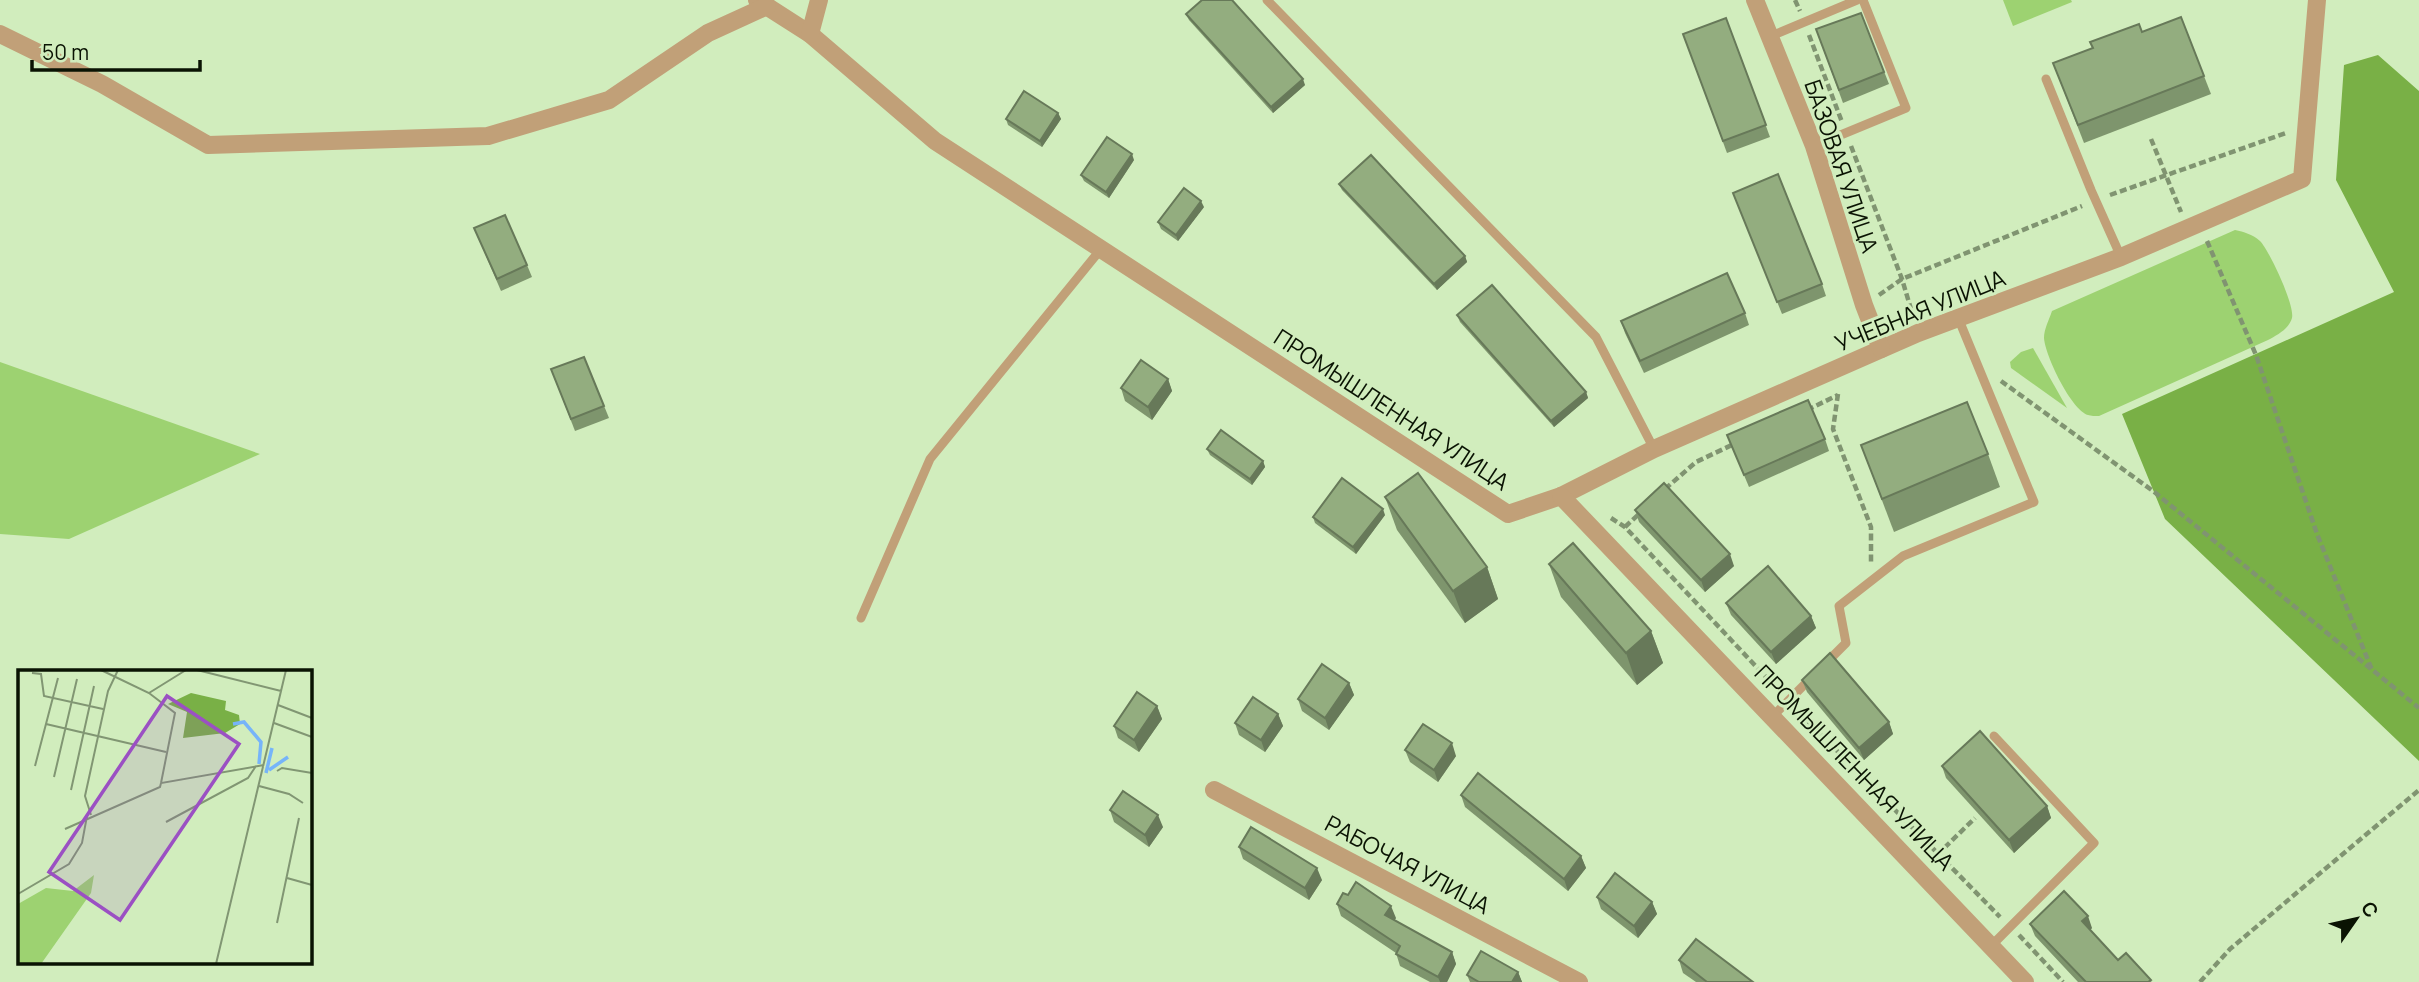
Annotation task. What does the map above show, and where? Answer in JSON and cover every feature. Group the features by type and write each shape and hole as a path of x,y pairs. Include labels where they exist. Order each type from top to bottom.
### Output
{"street":[{"path":"810,34 819,0"},
{"name":"БАЗОВАЯ УЛИЦА","path":"1755,0 1814,146 1864,305 1881,349"},
{"name":"УЧЕБНАЯ УЛИЦА","path":"1561,496 1654,449 1918,333 1959,320 2121,257 2302,179 2316,0"},
{"path":"0,34 102,84 208,145 488,136 609,100 708,33 762,3"},
{"name":"ПРОМЫШЛЕННАЯ УЛИЦА","path":"762,3 810,34 935,141 1508,514 1561,496 2025,982"},
{"name":"РАБОЧАЯ УЛИЦА","path":"1214,790 1579,982"}],"lane":[{"path":"1267,0 1596,337 1654,449"},
{"path":"1769,37 1857,0"},
{"path":"1814,146 1906,108 1863,0"},
{"path":"2046,79 2121,257"},
{"path":"861,618 930,459 1101,249"},
{"path":"1773,716 1846,643 1839,607 1903,556 2034,502 1959,320"},
{"path":"1991,946 2094,843 1994,736"}],"path":[{"path":"1796,0 1902,279 1918,333"},
{"path":"2151,139 2256,355 2317,534 2373,673"},
{"path":"1841,367 1833,429 1871,527 1871,582"},
{"path":"1980,367 2025,396 2153,491 2419,708"},
{"path":"1803,412 1838,395"},
{"path":"1655,499 1696,461 1743,439"},
{"path":"1625,527 1645,508"},
{"path":"1610,517 1625,527 1788,701 2063,982"},
{"path":"2200,982 2231,949 2419,790"},
{"path":"1937,855 1975,818"}],"green space":[{"path":"2003,0 2071,0 2072,2 2013,26"},
{"path":"2378,55 2419,91 2419,761 2165,519 2122,414 2394,292 2336,180 2344,65"},
{"path":"2235,230 2248,234 2264,246 2290,302 2292,318 2288,325 2268,340 2099,416 2081,411 2060,381 2045,346 2045,331 2052,311"},
{"path":"2033,348 2067,408 2011,368 2010,362 2021,352"},
{"path":"0,362 260,454 69,539 0,534"}],"building":[{"path":"1202,0 1232,0 1303,79 1271,107 1186,14"},
{"path":"1861,13 1884,72 1839,90 1816,29"},
{"path":"2181,17 2204,76 2078,125 2053,63 2093,48 2090,42 2139,24 2142,32"},
{"path":"1726,18 1766,125 1723,141 1683,34"},
{"path":"1024,91 1058,113 1040,141 1006,119"},
{"path":"1107,137 1132,154 1106,192 1081,175"},
{"path":"1371,155 1465,256 1434,284 1339,184"},
{"path":"1778,174 1822,284 1777,302 1733,193"},
{"path":"1184,188 1201,201 1176,235 1158,222"},
{"path":"505,215 527,265 497,279 474,228"},
{"path":"1727,273 1745,313 1640,361 1621,321"},
{"path":"1492,285 1586,392 1551,421 1457,315"},
{"path":"584,357 604,406 571,419 551,369"},
{"path":"1141,360 1168,379 1148,407 1121,388"},
{"path":"1808,400 1825,439 1744,475 1727,435"},
{"path":"1967,402 1988,454 1882,499 1861,445"},
{"path":"1221,430 1263,461 1250,479 1207,449"},
{"path":"1418,473 1487,567 1453,591 1385,497"},
{"path":"1342,478 1383,509 1353,547 1313,517"},
{"path":"1664,483 1730,554 1701,580 1635,510"},
{"path":"1573,543 1651,631 1626,653 1549,564"},
{"path":"1768,566 1811,616 1771,652 1726,603"},
{"path":"1830,653 1889,722 1859,748 1802,680"},
{"path":"1322,664 1349,683 1325,718 1298,699"},
{"path":"1137,692 1157,706 1134,740 1114,726"},
{"path":"1253,697 1278,714 1261,740 1235,723"},
{"path":"1423,724 1452,743 1434,770 1405,750"},
{"path":"1980,731 2047,806 2009,840 1942,766"},
{"path":"1478,773 1581,856 1564,879 1461,795"},
{"path":"1123,791 1158,815 1145,835 1110,810"},
{"path":"1251,827 1317,868 1305,888 1239,847"},
{"path":"1615,873 1652,902 1634,926 1597,897"},
{"path":"1356,882 1391,906 1385,915 1452,952 1438,977 1396,954 1400,946 1337,904 1343,893 1348,895"},
{"path":"2064,891 2088,916 2082,921 2118,960 2126,953 2151,980 2086,982 2030,924"},
{"path":"1696,939 1753,982 1707,982 1679,960"},
{"path":"1481,951 1518,972 1512,982 1479,982 1467,975"}]}
